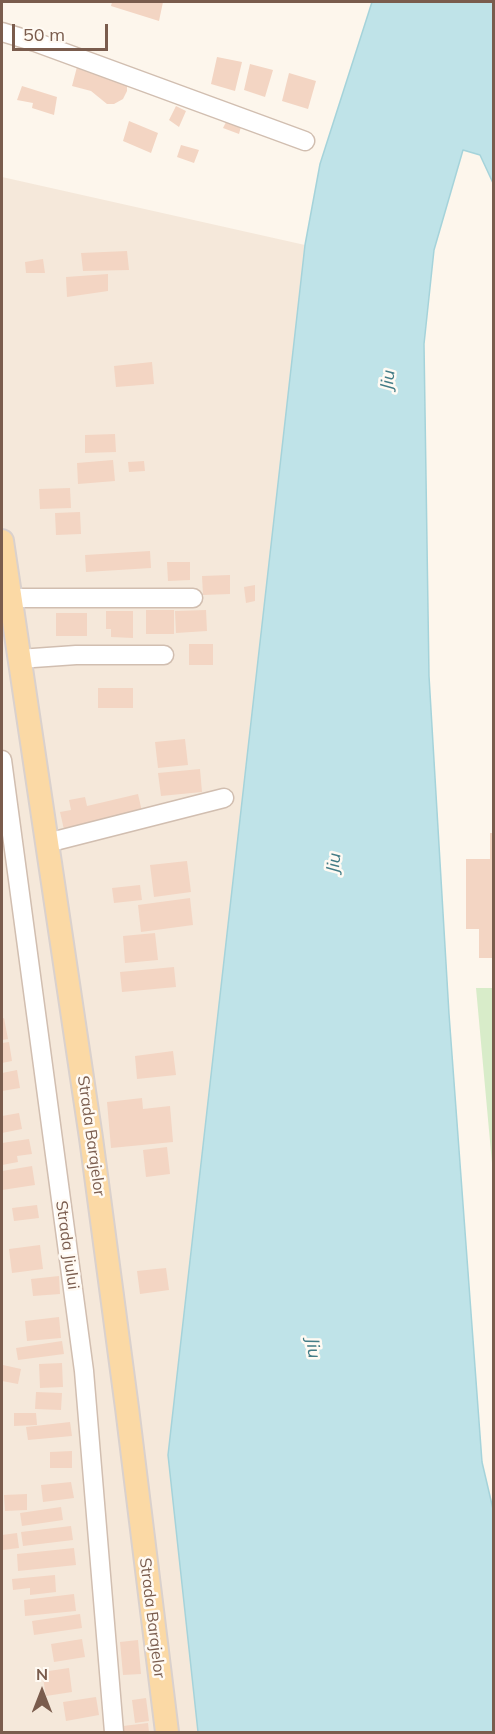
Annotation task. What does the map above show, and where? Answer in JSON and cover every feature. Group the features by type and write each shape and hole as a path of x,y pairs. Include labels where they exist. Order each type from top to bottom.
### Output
{"main road":[{"name":"Strada Barajelor","path":"2,541 116,1322 167,1732"}],"street":[{"path":"2,32 305,141"},
{"path":"10,598 193,598"},
{"path":"19,659 76,655 164,655"},
{"name":"Strada Jiului","path":"2,760 84,1371 114,1732"},
{"path":"47,843 224,798"}],"shaded area":[{"path":"2,177 305,245 168,1455 198,1732 2,1732"}],"green space":[{"path":"476,988 493,988 493,1174"}],"water":[{"name":"Jiu","path":"372,2 493,2 493,183 480,155 463,150 434,250 424,344 429,676 449,1014 482,1462 493,1509 493,1732 198,1732 168,1455 305,245 320,164"}],"building":[{"path":"112,2 163,2 159,21 111,6"},
{"path":"217,57 242,62 235,91 211,84"},
{"path":"250,64 273,70 265,97 244,90"},
{"path":"77,67 127,83 127,91 123,99 114,104 107,104 91,91 72,86"},
{"path":"289,73 316,81 308,109 282,101"},
{"path":"22,86 57,97 54,115 32,108 33,103 17,100"},
{"path":"176,106 186,111 179,127 169,120"},
{"path":"227,120 242,123 239,134 223,128"},
{"path":"129,121 158,133 151,153 123,141"},
{"path":"181,145 199,150 194,163 177,157"},
{"path":"127,251 129,270 83,271 81,253"},
{"path":"43,259 45,273 26,273 25,262"},
{"path":"108,274 108,291 67,297 66,277"},
{"path":"152,362 154,384 116,387 114,366"},
{"path":"115,434 116,452 85,453 85,435"},
{"path":"113,460 115,481 78,484 77,463"},
{"path":"144,461 145,471 129,472 128,462"},
{"path":"70,488 71,508 40,509 39,489"},
{"path":"80,512 81,534 56,535 55,513"},
{"path":"150,551 151,568 86,572 85,555"},
{"path":"167,562 190,562 190,580 168,581"},
{"path":"230,575 230,594 203,595 202,576"},
{"path":"255,585 255,601 246,603 244,587"},
{"path":"146,610 174,610 174,634 146,634"},
{"path":"206,610 207,631 176,633 175,611"},
{"path":"106,611 133,611 133,638 111,637 111,629 106,629"},
{"path":"56,613 87,613 87,636 56,636"},
{"path":"189,644 213,644 213,665 189,665"},
{"path":"98,688 133,688 133,708 98,708"},
{"path":"185,739 188,765 158,768 155,742"},
{"path":"200,769 202,792 161,796 158,773"},
{"path":"138,794 143,816 65,834 60,812 71,810 69,800 85,797 87,806"},
{"path":"490,833 494,833 494,958 479,958 479,929 466,929 466,859 490,859"},
{"path":"187,861 191,892 154,897 150,865"},
{"path":"140,885 142,900 114,903 112,888"},
{"path":"190,898 193,925 141,932 138,905"},
{"path":"155,933 158,960 125,963 123,936"},
{"path":"174,967 176,987 122,992 120,972"},
{"path":"4,1018 8,1039 2,1040 2,1019"},
{"path":"9,1042 12,1061 2,1063 2,1043"},
{"path":"173,1051 176,1075 137,1079 135,1056"},
{"path":"17,1070 20,1088 2,1091 2,1073"},
{"path":"142,1098 143,1109 170,1106 173,1142 111,1148 107,1102"},
{"path":"19,1113 22,1129 2,1133 2,1116"},
{"path":"29,1139 32,1154 17,1156 18,1162 2,1165 2,1143"},
{"path":"167,1147 170,1174 146,1177 143,1150"},
{"path":"32,1166 35,1185 2,1190 2,1171"},
{"path":"37,1205 39,1218 14,1221 12,1208"},
{"path":"40,1245 43,1269 12,1273 9,1249"},
{"path":"166,1268 169,1290 140,1294 137,1271"},
{"path":"59,1276 60,1294 33,1296 31,1279"},
{"path":"59,1317 61,1338 27,1341 25,1321"},
{"path":"62,1341 64,1354 18,1360 16,1348"},
{"path":"62,1363 63,1387 40,1388 39,1364"},
{"path":"3,1365 21,1369 18,1384 2,1381"},
{"path":"36,1392 62,1393 61,1410 35,1409"},
{"path":"14,1413 36,1413 37,1425 14,1426"},
{"path":"70,1422 72,1436 28,1440 26,1427"},
{"path":"72,1451 72,1468 50,1468 50,1452"},
{"path":"71,1482 74,1498 43,1502 41,1485"},
{"path":"27,1494 27,1510 5,1511 4,1495"},
{"path":"61,1507 63,1520 22,1526 20,1513"},
{"path":"71,1526 73,1540 23,1546 21,1532"},
{"path":"17,1533 19,1548 2,1550 2,1535"},
{"path":"74,1548 76,1565 18,1571 17,1554"},
{"path":"55,1575 56,1592 30,1595 30,1588 13,1590 12,1579"},
{"path":"74,1594 76,1611 25,1616 24,1600"},
{"path":"80,1614 82,1628 34,1635 32,1621"},
{"path":"82,1639 85,1657 54,1662 51,1644"},
{"path":"138,1640 141,1674 123,1675 120,1642"},
{"path":"69,1668 72,1692 46,1696 42,1672"},
{"path":"96,1697 99,1715 66,1721 63,1702"},
{"path":"146,1698 149,1721 135,1723 132,1700"},
{"path":"148,1723 149,1732 124,1732 123,1726"}]}
